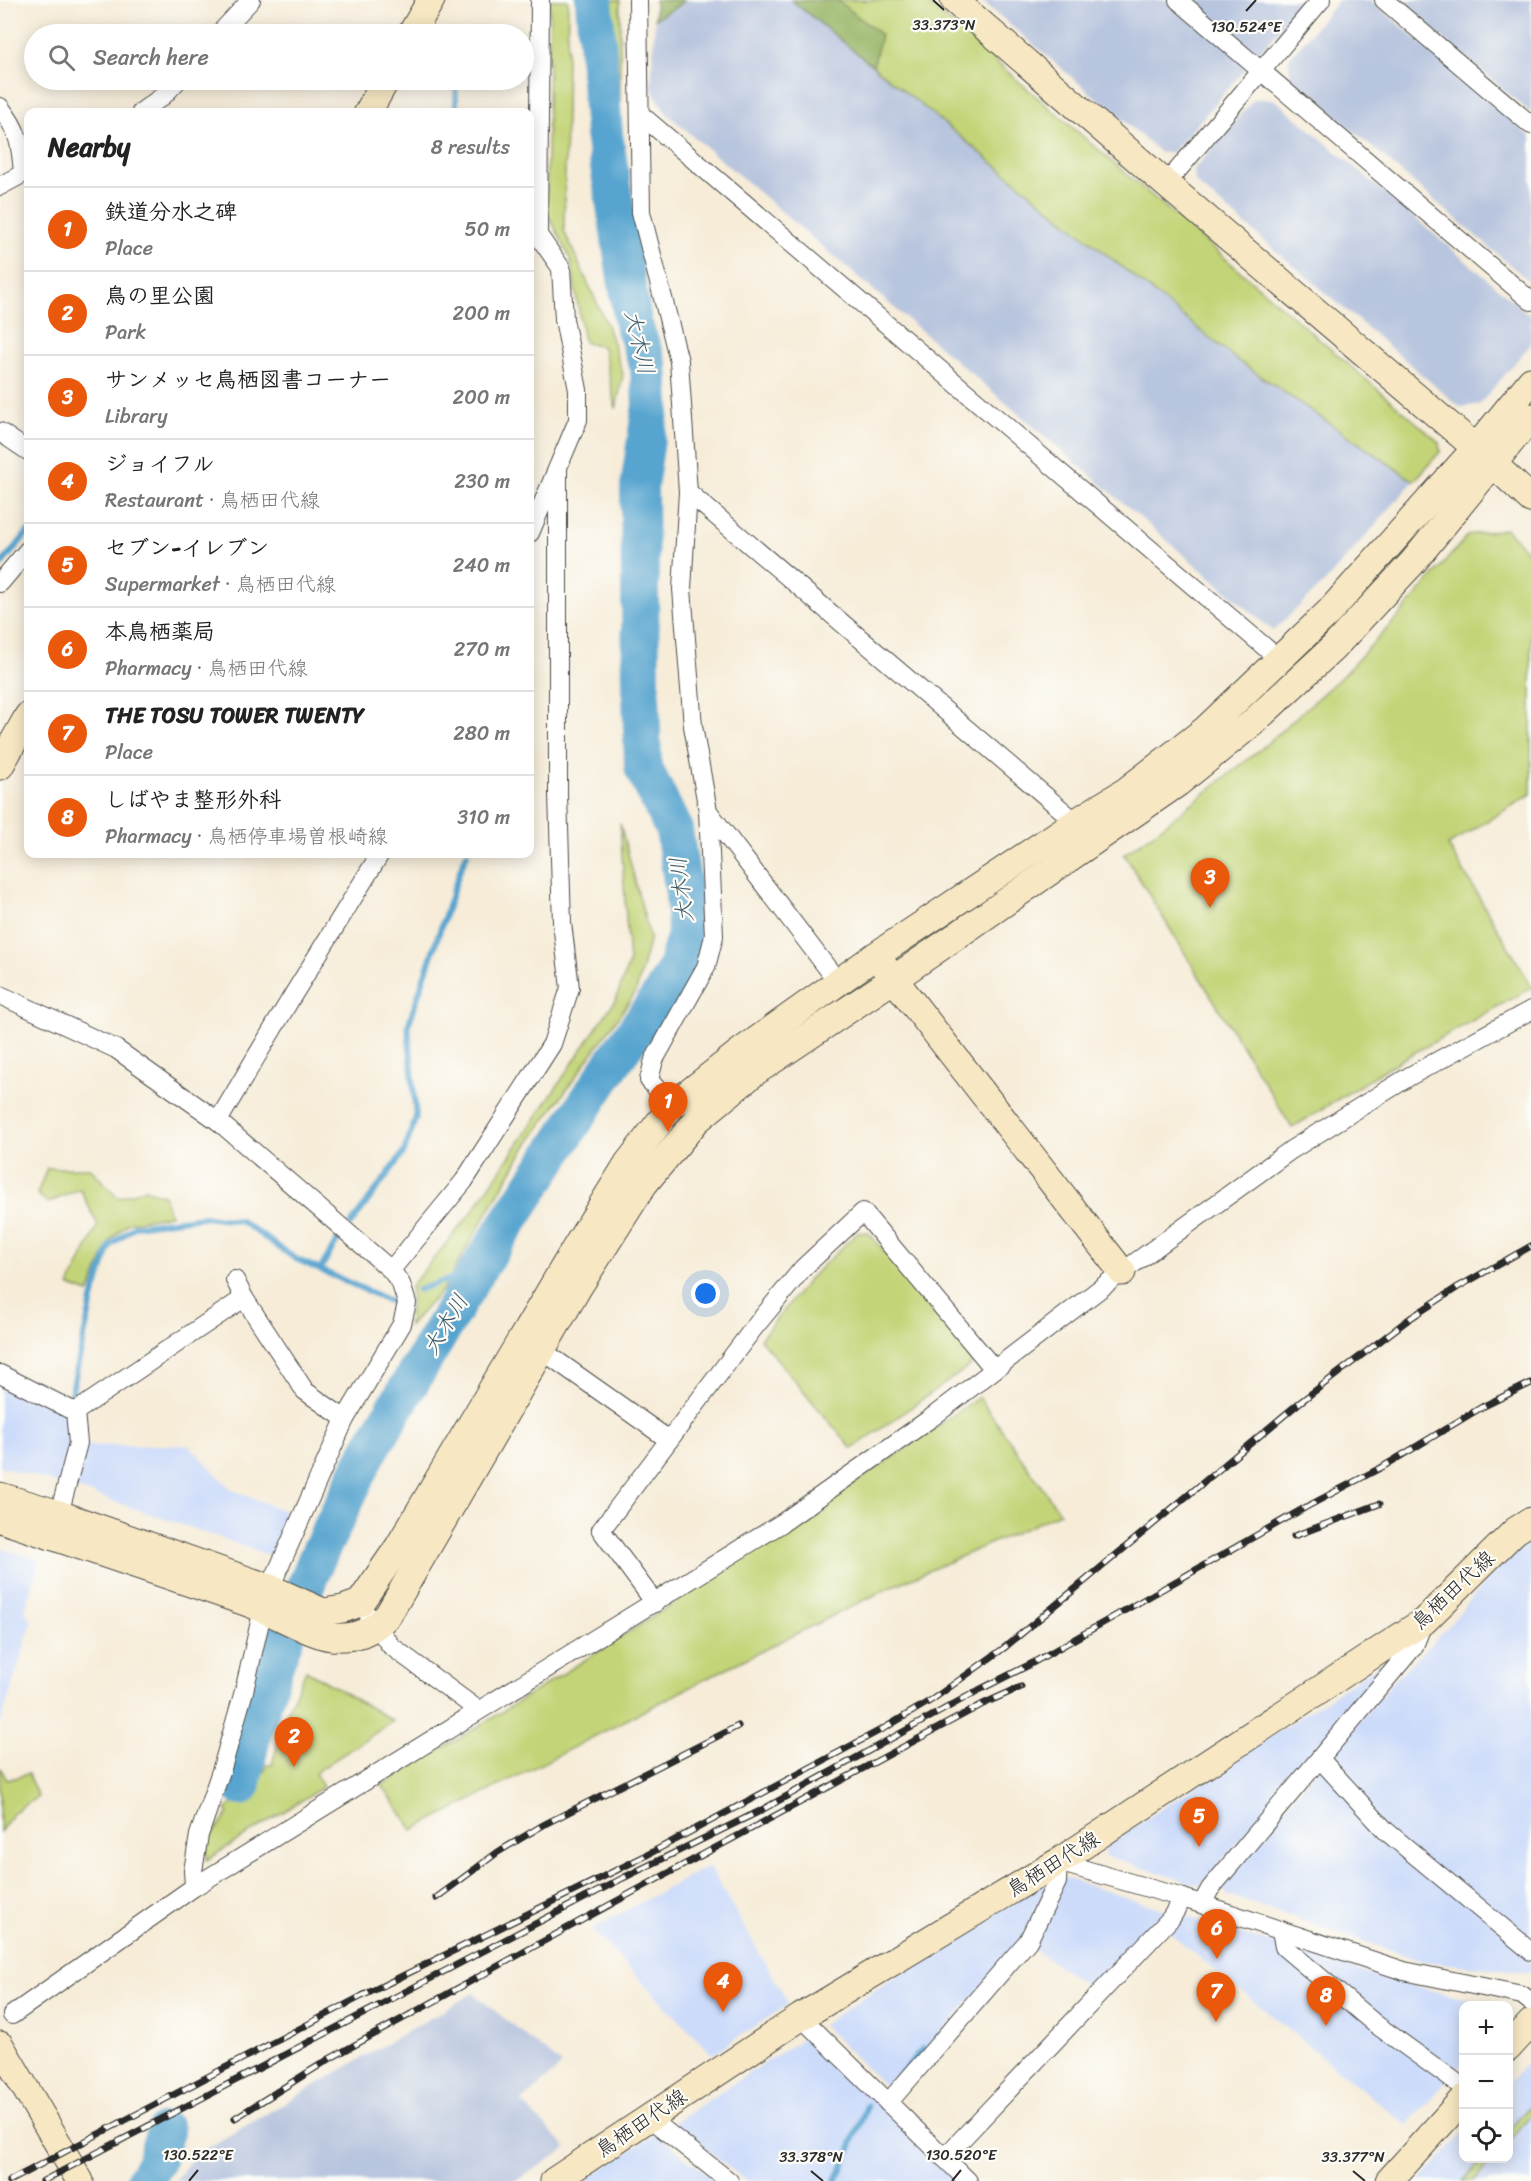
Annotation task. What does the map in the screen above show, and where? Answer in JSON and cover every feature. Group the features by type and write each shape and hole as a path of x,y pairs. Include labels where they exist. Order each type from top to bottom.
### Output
{"street":[{"path":"228,24 251,0"},
{"path":"417,24 431,0"},
{"path":"534,524 578,420 578,390 564,319 561,268 538,235 540,0"},
{"path":"638,0 641,212 679,361 688,492 682,589 693,726 708,811 714,936 706,967 654,1060 649,1080 672,1106"},
{"path":"954,0 1531,499"},
{"path":"1178,0 1531,301"},
{"path":"1166,184 1321,0"},
{"path":"1384,0 1531,125"},
{"path":"146,108 169,90"},
{"path":"370,108 380,90"},
{"path":"0,107 10,119 21,143 24,160"},
{"path":"640,114 1280,660"},
{"path":"0,186 24,173"},
{"path":"319,1622 360,1604 533,1344 579,1286 644,1184 697,1120 755,1072 894,980 1178,783 1251,724 1341,640 1413,562 1531,381"},
{"path":"0,1496 58,1514 267,1598 319,1622 330,1637 354,1637 377,1627 392,1607 533,1344 573,1252 628,1163 672,1106 740,1052 838,982 1126,791 1205,730 1329,612 1484,456 1531,417"},
{"path":"0,432 24,448"},
{"path":"391,1270 464,1181 552,1044 570,988 562,923 558,795 558,470"},
{"path":"688,492 1076,822"},
{"path":"0,583 24,555"},
{"path":"0,766 24,723"},
{"path":"708,811 838,982"},
{"path":"218,1121 378,858"},
{"path":"875,956 1122,1272"},
{"path":"0,995 116,1049 218,1121 391,1270 401,1284 407,1304 402,1324 345,1419 267,1598 244,1691 199,1835 194,1887"},
{"path":"12,2015 194,1887 782,1523 931,1418 1122,1272 1291,1150 1410,1076 1531,1010"},
{"path":"655,1603 601,1530 753,1329 803,1268 863,1212 994,1369"},
{"path":"235,1280 244,1298 305,1391 345,1419"},
{"path":"75,1412 244,1298"},
{"path":"533,1344 669,1440"},
{"path":"0,1374 75,1412"},
{"path":"58,1514 78,1443 75,1412"},
{"path":"0,1519 139,1564 267,1598"},
{"name":"鳥栖田代線","path":"554,2181 801,2017 1058,1862 1424,1621 1515,1531 1531,1521"},
{"path":"360,1604 391,1646 478,1710"},
{"path":"1202,1904 1210,1889 1414,1646 1424,1621"},
{"path":"1320,1759 1386,1831 1531,1951"},
{"path":"888,2103 1028,1941 1057,1882 1058,1862 1183,1898 1404,1971 1522,1995 1531,2002"},
{"path":"944,2158 1171,1918 1183,1898"},
{"path":"1281,1930 1284,1947 1374,2023 1459,2084"},
{"path":"801,2017 968,2181"},
{"path":"1513,2043 1531,2023"},
{"path":"0,2045 80,2181"},
{"path":"1389,2181 1459,2104"},
{"path":"648,2117 729,2181"}],"shaded area":[{"path":"684,0 791,0 1237,360 1414,481 1324,583 1273,631 666,113 651,88 655,19"},
{"path":"981,0 1305,0 1173,152 1161,153"},
{"path":"1339,0 1371,0 1531,137 1531,283 1290,77 1289,58"},
{"path":"1398,0 1531,0 1531,113"},
{"path":"1254,99 1274,99 1531,316 1531,344 1479,405 1460,407 1195,182 1194,169"},
{"path":"0,1380 64,1411 71,1446 189,1445 232,1490 292,1514 270,1555 92,1494 0,1466"},
{"path":"1531,1536 1531,1973 1422,1961 1227,1895 1220,1883 1396,1678 1446,1629 1512,1550"},
{"path":"0,1548 40,1560 25,1611 32,1622 0,1726"},
{"path":"1386,1660 1389,1665 1200,1886 1105,1856 1104,1847"},
{"path":"709,1866 789,2004 712,2054 591,1929"},
{"path":"1052,1874 1379,1977 1475,2001 1459,2001 1459,2068 1407,2126 1154,1920 1088,1987 1021,1940 891,2092 822,2025"},
{"path":"473,1993 562,2065 522,2102 567,2148 516,2181 175,2181 194,2156"},
{"path":"808,2035 958,2181 746,2181 673,2123"},
{"path":"1531,2058 1531,2181 1420,2181 1459,2137 1459,2163 1513,2163 1513,2078"},
{"path":"656,2134 716,2181 583,2181"}],"green space":[{"path":"550,0 568,0 564,231 607,325 623,374 616,409 603,347 584,342 570,258 546,210"},
{"path":"612,0 620,0 620,123"},
{"path":"655,0 684,0 655,19"},
{"path":"791,0 837,0 881,35 873,66"},
{"path":"837,0 924,0 1439,442 1440,452 1414,481 1237,360 873,66 880,35"},
{"path":"1506,529 1531,555 1531,794 1448,845 1531,988 1394,1064 1292,1128 1124,854 1153,834 1262,748 1341,677 1399,616 1468,535"},
{"path":"620,823 650,938 636,992 525,1148 443,1289 409,1326 411,1286 472,1212 616,999 629,963"},
{"path":"47,1168 90,1168 118,1198 145,1189 164,1195 170,1215 128,1223 110,1241 89,1293 69,1286 98,1225 80,1189 48,1203 37,1194"},
{"path":"858,1232 869,1233 971,1358 971,1365 852,1449 760,1339 812,1276"},
{"path":"979,1397 1060,1513 889,1588 725,1669 413,1830 382,1785 684,1597"},
{"path":"306,1670 393,1721 315,1773 323,1787 207,1860 206,1842 229,1813 226,1810 266,1769 262,1765 272,1765 286,1714"},
{"path":"0,1767 7,1780 28,1774 38,1797 14,1812 0,1832"},
{"path":"1531,2104 1531,2115 1513,2136 1513,2125"},
{"path":"1479,2163 1490,2163 1474,2181 1463,2181"}],"waterway":[{"name":"大木川","path":"241,1787 252,1736 277,1658 317,1558 366,1457 478,1269 609,1068 662,993 676,968 686,934 684,893 674,830 643,767 639,487 651,405 649,367 633,323 604,134 594,0"},
{"path":"456,90 456,108"},
{"path":"0,566 24,537"},
{"path":"351,1224 404,1152 416,1117 408,1026 465,858"},
{"path":"71,1395 93,1296 110,1246 135,1226 203,1217 241,1221 296,1259 392,1302"},
{"path":"320,1270 337,1241"},
{"path":"418,1290 478,1269"},
{"path":"890,2087 923,2049"},
{"path":"835,2181 867,2106"},
{"name":"大木川","path":"144,2181 155,2162 165,2131"}],"railway":[{"path":"9,2181 362,1996 645,1856 888,1726 933,1699 1004,1648 1299,1403 1409,1319 1458,1287 1531,1246"},
{"path":"43,2181 623,1878 758,1812 979,1690 1029,1665 1308,1506 1384,1466 1482,1407 1531,1383"},
{"path":"1294,1536 1379,1504"},
{"path":"235,2118 331,2058 635,1891 983,1704 1021,1687"},
{"path":"436,1898 498,1852 545,1824 738,1726"}],"place":[{"name":"サンメッセ鳥栖図書コーナー","path":"1210,908"},
{"name":"鉄道分水之碑","path":"668,1132"},
{"name":"鳥の里公園","path":"294,1767"},
{"name":"セブン-イレブン","path":"1199,1847"},
{"name":"本鳥栖薬局","path":"1217,1959"},
{"name":"ジョイフル","path":"723,2012"},
{"name":"THE TOSU TOWER TWENTY","path":"1216,2022"},
{"name":"しばやま整形外科","path":"1326,2026"}]}
